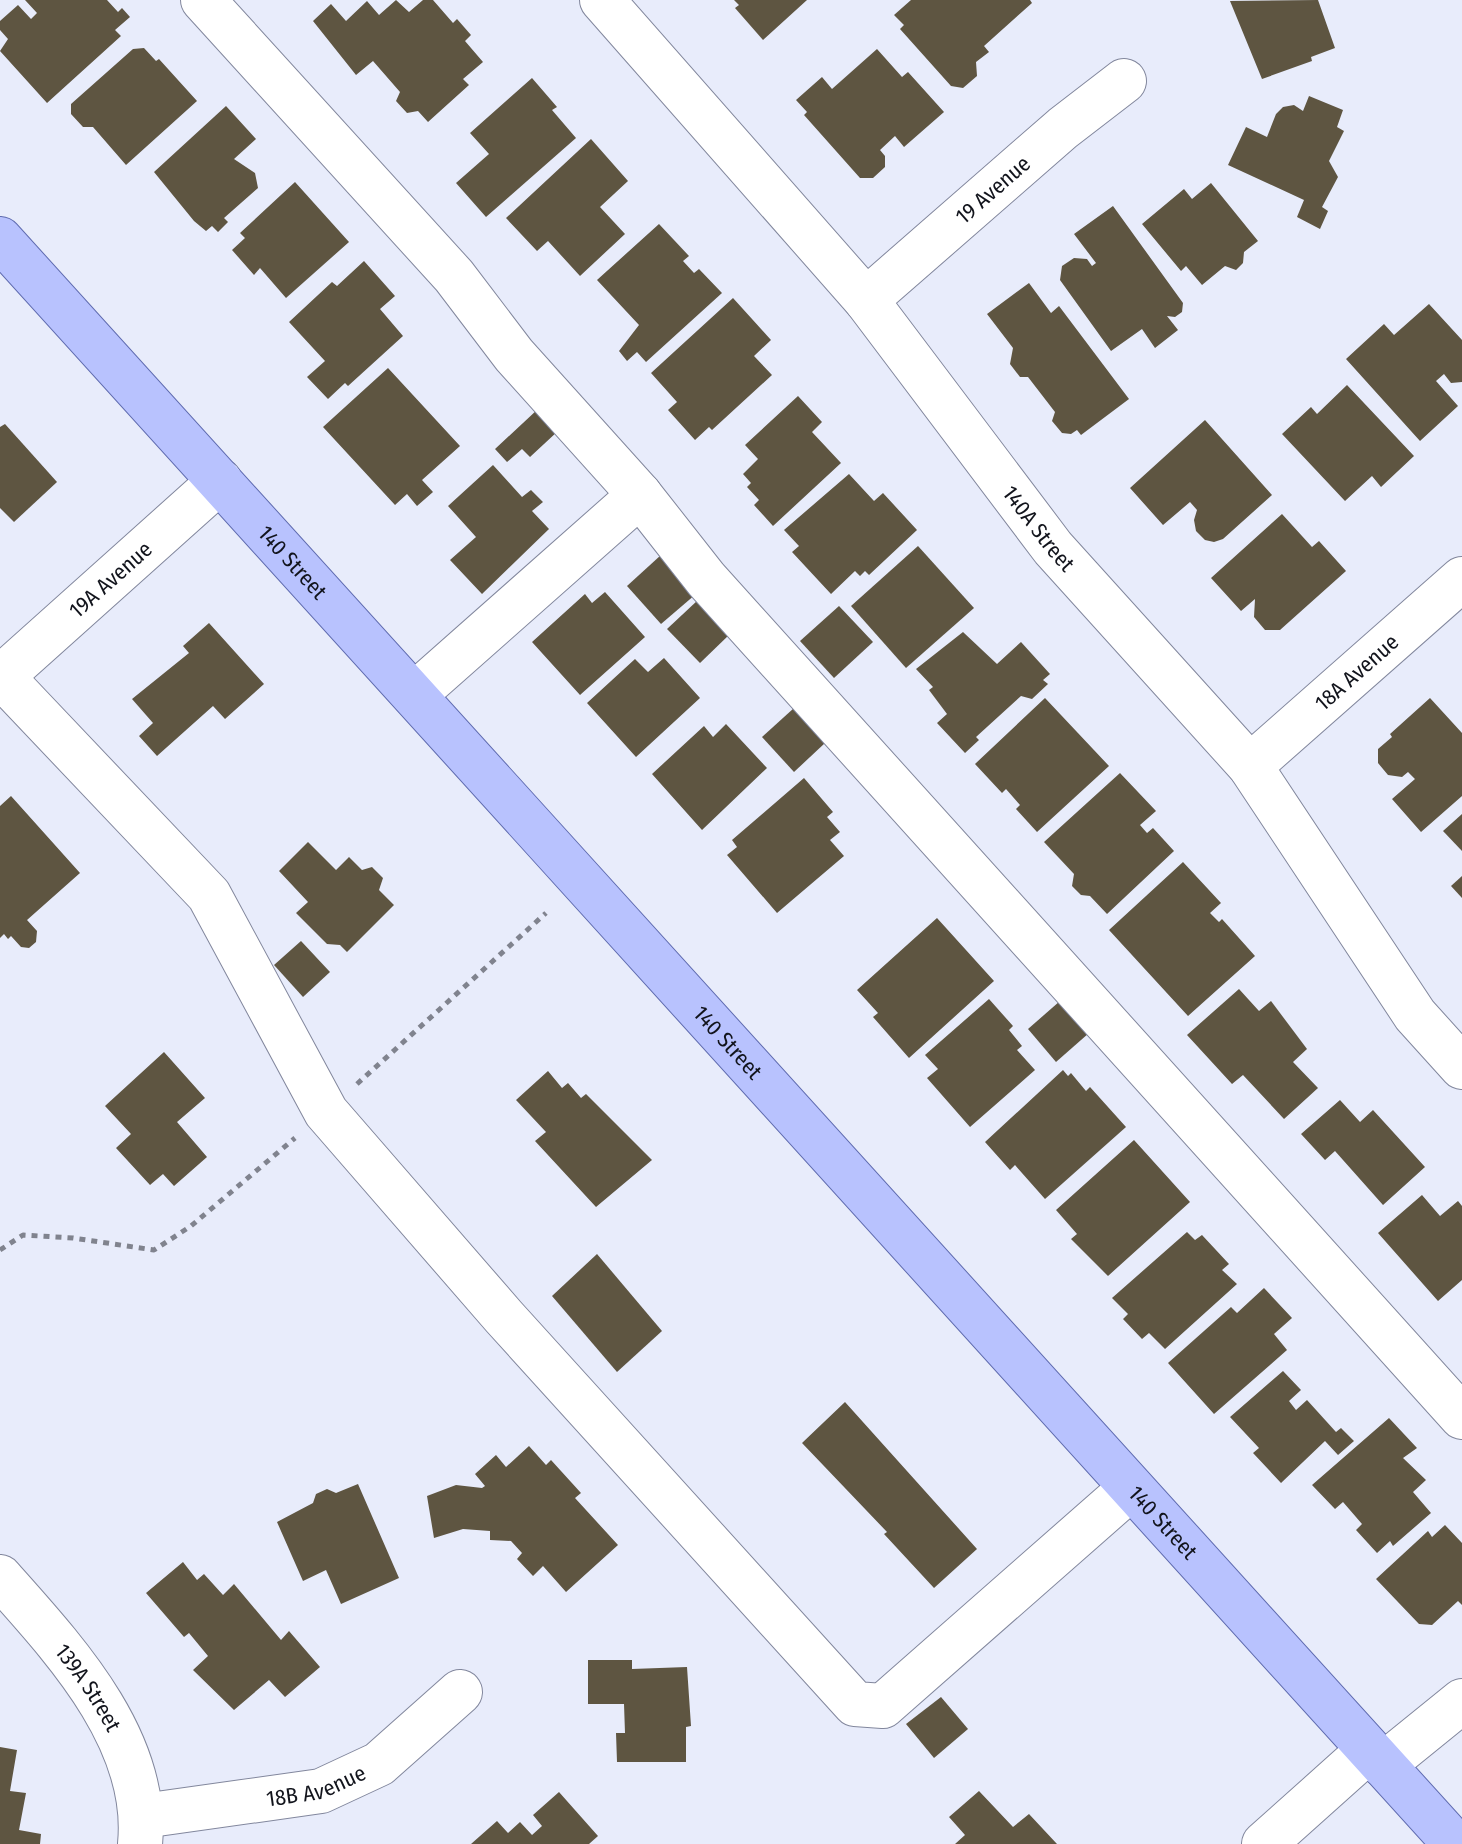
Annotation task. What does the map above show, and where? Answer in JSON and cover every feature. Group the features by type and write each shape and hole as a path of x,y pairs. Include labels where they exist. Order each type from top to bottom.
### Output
{"main road":[{"name":"140 Street","path":"0,239 1455,1844"}],"street":[{"path":"203,0 454,276 514,355 640,495 716,591 1462,1417"},
{"name":"140A Street","path":"602,0 866,300 1053,548 1250,766 1415,1015 1462,1067"},
{"name":"19 Avenue","path":"866,300 1063,128 1124,81"},
{"name":"19A Avenue","path":"1,678 220,481"},
{"path":"414,695 640,495"},
{"name":"18A Avenue","path":"1250,766 1462,579"},
{"path":"1,678 209,895 326,1112 504,1317 855,1704 883,1706 1131,1488"},
{"name":"139A Street","path":"0,1577 65,1649 120,1738 142,1830"},
{"name":"18B Avenue","path":"142,1830 321,1791 379,1764 460,1692"},
{"path":"1264,1844 1376,1758 1462,1701"}],"building":[{"path":"25,0 107,0 118,12 122,8 130,17 115,30 121,36 47,103 0,51 8,39 0,30 0,21 18,5 31,19 37,13"},
{"path":"396,0 409,12 423,0 433,0 453,23 457,19 471,35 465,41 483,62 463,79 469,85 428,122 418,111 407,113 396,101 400,92 373,61 356,75 313,21 331,4 346,21 367,1 379,15"},
{"path":"734,0 807,0 763,40 735,8 739,5"},
{"path":"911,0 1030,0 1032,3 984,46 989,52 976,62 977,76 963,88 951,86 900,29 904,25 894,15"},
{"path":"1318,0 1335,48 1311,57 1312,61 1262,79 1230,1"},
{"path":"144,48 156,61 159,59 197,101 126,165 93,127 83,127 71,114 71,104 133,49"},
{"path":"877,49 902,77 908,72 944,112 904,147 895,136 880,150 885,156 885,167 873,178 860,178 804,115 807,112 796,100 822,77 832,89"},
{"path":"532,78 557,107 552,110 576,138 486,217 456,183 489,154 470,133"},
{"path":"1309,96 1343,110 1337,127 1344,131 1329,161 1338,177 1322,207 1328,211 1320,229 1297,217 1304,200 1228,165 1246,127 1267,137 1276,114 1283,107 1294,105 1303,111"},
{"path":"226,106 256,139 234,159 255,173 258,188 224,218 228,222 218,232 212,226 206,231 154,172"},
{"path":"591,139 628,181 600,207 625,234 580,276 548,241 537,251 506,218"},
{"path":"295,182 349,242 286,298 260,268 254,275 232,250 245,238 240,233"},
{"path":"1211,183 1258,241 1244,252 1243,263 1236,270 1225,266 1202,285 1186,266 1181,271 1142,224 1184,189 1192,199"},
{"path":"1113,206 1183,303 1182,312 1175,317 1167,316 1178,330 1155,348 1142,329 1111,351 1060,280 1062,266 1074,258 1087,259 1092,266 1096,263 1074,234"},
{"path":"659,224 689,256 683,261 694,273 699,269 722,293 646,362 637,352 627,361 619,351 639,325 597,280"},
{"path":"364,261 395,296 380,309 403,336 348,386 345,383 328,399 307,377 325,361 289,322 332,282 337,286"},
{"path":"1029,283 1051,313 1059,306 1129,399 1081,435 1077,430 1071,434 1062,433 1052,421 1055,412 1028,377 1020,377 1010,364 1013,348 987,314"},
{"path":"733,298 771,340 754,356 772,375 712,430 709,427 695,440 668,410 677,402 651,373"},
{"path":"1429,304 1462,340 1462,382 1451,383 1444,374 1436,381 1458,406 1420,441 1346,359 1384,324 1394,335"},
{"path":"388,368 460,446 422,480 433,492 417,506 407,494 395,505 323,427"},
{"path":"1347,385 1414,456 1381,487 1372,476 1345,501 1282,434 1311,407 1317,414"},
{"path":"798,396 822,422 812,432 841,463 773,526 754,505 759,500 747,487 751,483 743,474 758,459 745,445"},
{"path":"538,409 558,431 530,457 522,449 507,462 495,449"},
{"path":"1205,420 1272,495 1223,539 1214,542 1205,540 1196,531 1194,520 1197,510 1190,502 1163,525 1130,488"},
{"path":"5,424 57,482 14,522 0,508 0,427"},
{"path":"493,465 522,497 531,490 543,502 532,511 549,529 482,594 450,560 476,537 448,506"},
{"path":"849,474 874,501 883,493 917,530 869,575 865,571 860,576 855,571 831,594 792,552 799,546 784,530"},
{"path":"1282,514 1312,547 1319,541 1346,571 1280,630 1265,630 1254,617 1255,599 1241,611 1211,578"},
{"path":"918,546 974,608 906,668 851,606"},
{"path":"661,555 696,594 661,624 627,586"},
{"path":"605,592 645,637 580,695 532,642 585,594 592,603"},
{"path":"698,600 730,634 700,663 667,629"},
{"path":"839,606 873,642 834,678 800,641"},
{"path":"209,623 264,684 225,719 213,706 157,756 139,736 153,723 132,699 189,653 183,646"},
{"path":"963,632 997,664 1021,642 1050,674 1043,680 1048,684 1032,699 1021,696 976,737 979,740 965,753 937,723 947,714 929,690 933,687 916,669"},
{"path":"664,658 700,698 636,757 587,703 635,659 648,672"},
{"path":"1045,698 1109,766 1037,832 1016,809 1020,805 1006,789 1002,793 975,764"},
{"path":"1430,698 1462,733 1462,796 1421,832 1392,799 1415,779 1408,772 1402,777 1388,775 1378,763 1378,749"},
{"path":"794,708 825,743 794,772 762,737"},
{"path":"726,724 767,768 702,830 652,774 704,726 713,737"},
{"path":"1120,773 1156,811 1140,825 1147,833 1153,828 1174,851 1107,914 1090,896 1081,895 1072,886 1074,874 1044,842"},
{"path":"804,778 833,812 827,817 840,832 830,840 844,856 777,913 727,855 737,847 732,840"},
{"path":"11,796 80,873 27,920 37,931 36,942 29,948 21,947 11,936 8,939 4,934 0,938 0,806"},
{"path":"1462,814 1462,851 1443,831"},
{"path":"308,842 336,870 349,857 362,870 372,867 383,878 379,890 394,905 347,952 340,945 327,944 296,913 308,902 279,871"},
{"path":"1183,862 1221,903 1210,913 1219,922 1222,919 1255,956 1188,1016 1109,930"},
{"path":"1462,876 1462,898 1451,886"},
{"path":"937,918 994,981 909,1058 873,1017 878,1013 857,990"},
{"path":"301,941 330,972 303,997 274,965"},
{"path":"1239,989 1259,1011 1271,1001 1307,1049 1293,1062 1318,1088 1284,1119 1243,1075 1232,1084 1187,1035"},
{"path":"989,999 1013,1026 1009,1030 1022,1046 1017,1050 1035,1070 970,1127 927,1078 938,1069 925,1055"},
{"path":"1060,1001 1089,1033 1056,1062 1028,1029"},
{"path":"164,1052 205,1098 177,1122 207,1157 174,1186 163,1174 150,1185 116,1148 131,1134 105,1106"},
{"path":"1063,1070 1068,1076 1071,1073 1086,1091 1090,1087 1126,1127 1045,1199 1015,1165 1010,1170 985,1142"},
{"path":"548,1071 562,1088 568,1083 581,1098 586,1094 652,1160 596,1207 535,1141 546,1132 516,1100"},
{"path":"1340,1100 1360,1122 1373,1110 1425,1167 1383,1205 1335,1151 1325,1160 1301,1134"},
{"path":"1134,1140 1190,1202 1108,1276 1071,1239 1077,1234 1056,1210"},
{"path":"1422,1195 1440,1216 1458,1201 1462,1206 1462,1280 1438,1301 1378,1233"},
{"path":"1187,1232 1195,1240 1202,1235 1229,1264 1222,1270 1237,1284 1165,1349 1149,1333 1142,1339 1123,1319 1128,1314 1112,1298"},
{"path":"597,1254 662,1331 617,1372 552,1296"},
{"path":"1264,1288 1292,1318 1274,1334 1287,1350 1214,1414 1168,1363 1231,1307 1237,1313"},
{"path":"1283,1371 1301,1390 1289,1401 1296,1410 1307,1400 1336,1432 1341,1428 1354,1441 1338,1455 1325,1441 1281,1483 1253,1453 1259,1448 1230,1417"},
{"path":"845,1402 977,1549 934,1588 884,1534 887,1532 802,1443"},
{"path":"1389,1418 1417,1448 1403,1458 1426,1480 1413,1492 1431,1513 1393,1546 1390,1541 1377,1553 1356,1530 1362,1524 1343,1502 1335,1509 1312,1485"},
{"path":"529,1446 546,1465 551,1460 581,1493 575,1498 618,1545 566,1592 543,1566 533,1576 517,1559 522,1553 511,1541 490,1540 490,1531 463,1529 434,1538 427,1496 456,1485 482,1488 485,1486 475,1474 496,1455 506,1467"},
{"path":"358,1484 399,1578 341,1604 326,1570 303,1581 277,1522 313,1503 316,1494 327,1489 336,1493"},
{"path":"1445,1525 1462,1543 1462,1605 1458,1601 1432,1625 1419,1624 1376,1579 1428,1531 1432,1537"},
{"path":"183,1562 197,1580 204,1574 223,1595 234,1584 281,1640 289,1631 320,1667 285,1697 269,1680 234,1710 193,1670 208,1656 189,1633 184,1637 146,1593"},
{"path":"588,1660 632,1660 632,1669 687,1667 691,1726 686,1727 686,1762 617,1762 616,1733 625,1733 624,1704 588,1704"},
{"path":"941,1697 968,1729 934,1758 906,1724"},
{"path":"0,1747 17,1750 10,1791 26,1793 19,1830 41,1834 40,1844 0,1844"},
{"path":"979,1791 1013,1827 1029,1814 1057,1844 955,1844 965,1835 949,1817"},
{"path":"559,1792 598,1836 589,1844 471,1844 497,1821 508,1833 520,1822 532,1835 542,1826 533,1815"}]}
